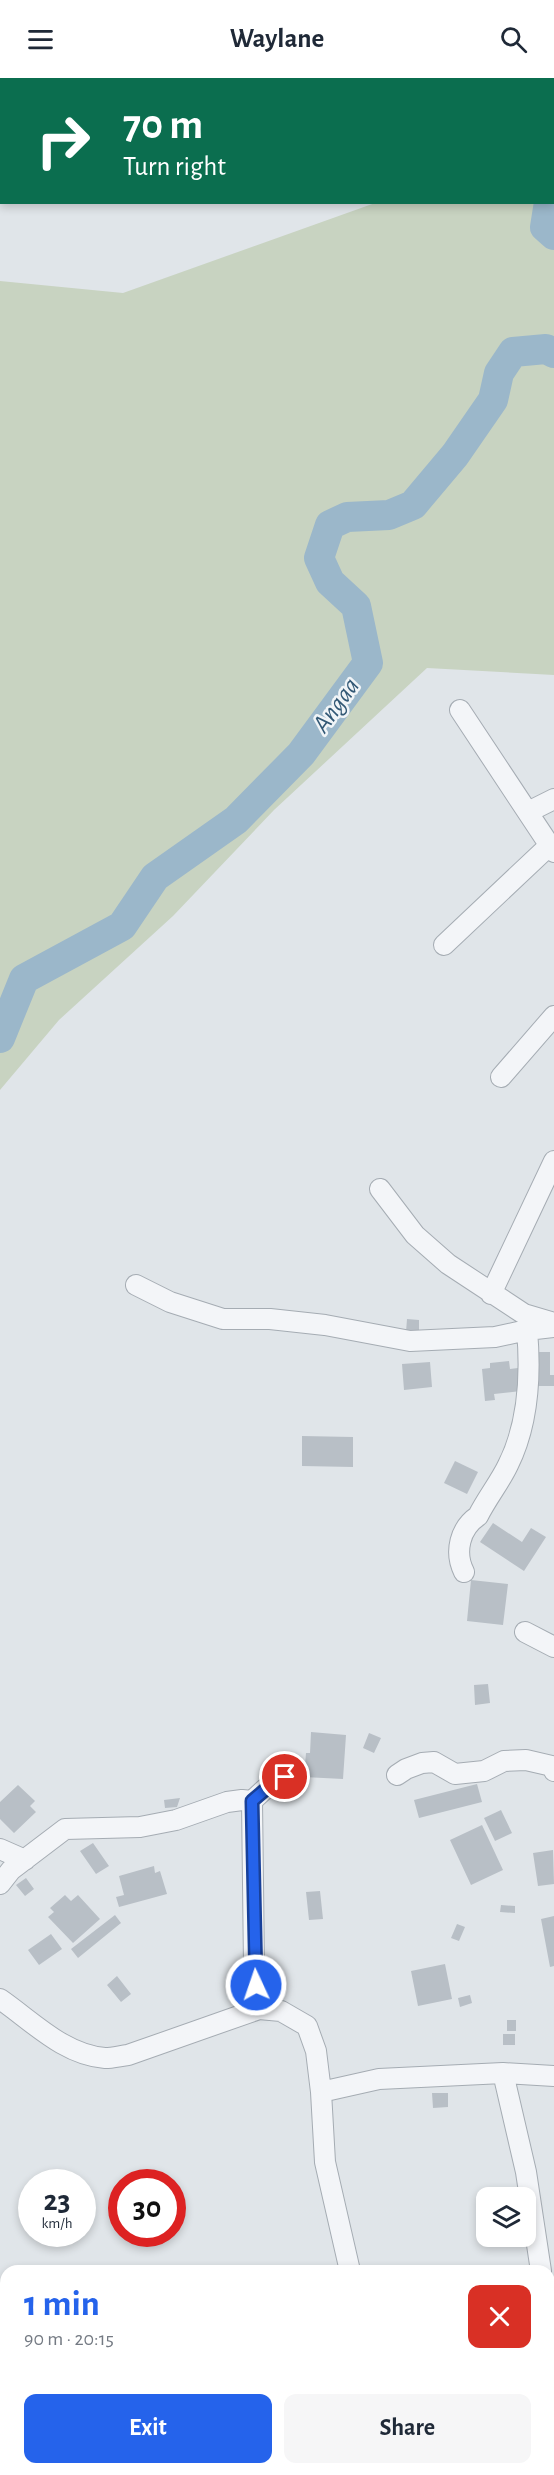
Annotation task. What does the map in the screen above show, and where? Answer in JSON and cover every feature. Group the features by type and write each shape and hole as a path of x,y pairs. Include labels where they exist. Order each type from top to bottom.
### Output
{"street":[{"path":"444,945 552,848 460,710"},
{"path":"528,812 554,799"},
{"path":"501,1077 554,1016"},
{"path":"491,1294 554,1161"},
{"path":"380,1189 415,1235 448,1264 524,1314 554,1325"},
{"path":"136,1285 170,1302 223,1319 270,1319 325,1325 410,1341 495,1337 554,1325"},
{"path":"464,1572 460,1564 460,1538 471,1520 478,1516 488,1495 508,1466 525,1424 530,1358 527,1330"},
{"path":"525,1632 554,1647"},
{"path":"397,1775 422,1763 434,1762 455,1774 484,1771 504,1761 540,1762 552,1766 554,1771"},
{"path":"0,1884 11,1870 65,1829 140,1827 176,1820 227,1802 252,1801 285,1777"},
{"path":"252,1801 254,1966 259,2009"},
{"path":"0,1849 24,1860"},
{"path":"0,1999 44,2032 76,2052 105,2058 128,2055 259,2009 281,2011 307,2026 315,2051 321,2092 325,2162 349,2265"},
{"path":"321,2092 379,2079 503,2073 554,2076"},
{"path":"503,2073 526,2172 540,2265"}],"green space":[{"path":"372,204 554,204 554,675 427,668 274,810 173,916 59,1020 0,1090 0,281 123,293"}],"building":[{"path":"407,1319 419,1320 419,1333 406,1332"},
{"path":"538,1352 550,1352 550,1375 554,1375 554,1386 537,1386"},
{"path":"509,1361 510,1369 518,1368 521,1391 494,1394 495,1400 485,1401 482,1369 490,1368 490,1363"},
{"path":"430,1362 432,1387 404,1390 402,1364"},
{"path":"302,1436 353,1437 353,1467 302,1466"},
{"path":"455,1461 478,1472 467,1494 444,1483"},
{"path":"493,1523 522,1542 531,1528 546,1537 524,1571 480,1542"},
{"path":"471,1580 508,1584 503,1625 467,1621"},
{"path":"488,1684 490,1703 475,1705 474,1685"},
{"path":"311,1732 346,1735 343,1779 304,1777 306,1753 310,1753"},
{"path":"369,1733 381,1738 374,1753 363,1748"},
{"path":"477,1784 482,1802 419,1818 414,1800"},
{"path":"18,1785 35,1801 30,1806 36,1812 14,1833 0,1819 0,1802"},
{"path":"180,1798 177,1807 165,1808 164,1800"},
{"path":"501,1810 512,1833 495,1841 484,1818"},
{"path":"482,1825 503,1870 471,1885 450,1840"},
{"path":"93,1843 109,1866 96,1874 80,1851"},
{"path":"553,1850 554,1884 538,1886 533,1853"},
{"path":"154,1866 155,1873 160,1871 167,1894 119,1907 116,1897 124,1895 119,1876"},
{"path":"26,1878 34,1889 25,1896 16,1885"},
{"path":"320,1891 323,1919 309,1920 306,1892"},
{"path":"65,1895 71,1901 78,1895 100,1919 73,1943 48,1917 54,1912 50,1908"},
{"path":"501,1905 515,1906 515,1913 500,1912"},
{"path":"115,1915 121,1923 78,1958 71,1949"},
{"path":"554,1916 554,1966 550,1967 541,1919"},
{"path":"457,1924 465,1927 459,1941 451,1938"},
{"path":"51,1934 62,1949 39,1965 28,1950"},
{"path":"445,1964 452,1999 418,2006 411,1971"},
{"path":"117,1976 131,1994 121,2002 107,1985"},
{"path":"470,1995 472,2003 460,2007 458,1998"},
{"path":"507,2020 516,2020 516,2031 507,2031"},
{"path":"503,2034 515,2034 515,2045 503,2045"},
{"path":"432,2093 448,2093 448,2107 433,2108"}],"waterway":[{"name":"Angaa","path":"549,204 545,227 554,235"},
{"name":"Angaa","path":"0,1038 24,979 122,926 155,877 236,820 301,754 368,663 356,606 330,582 319,558 330,525 347,517 389,515 413,505 455,455 493,400 499,373 513,352 546,349 554,353"}],"route":[{"path":"256,1985 252,1801 285,1777"}]}
